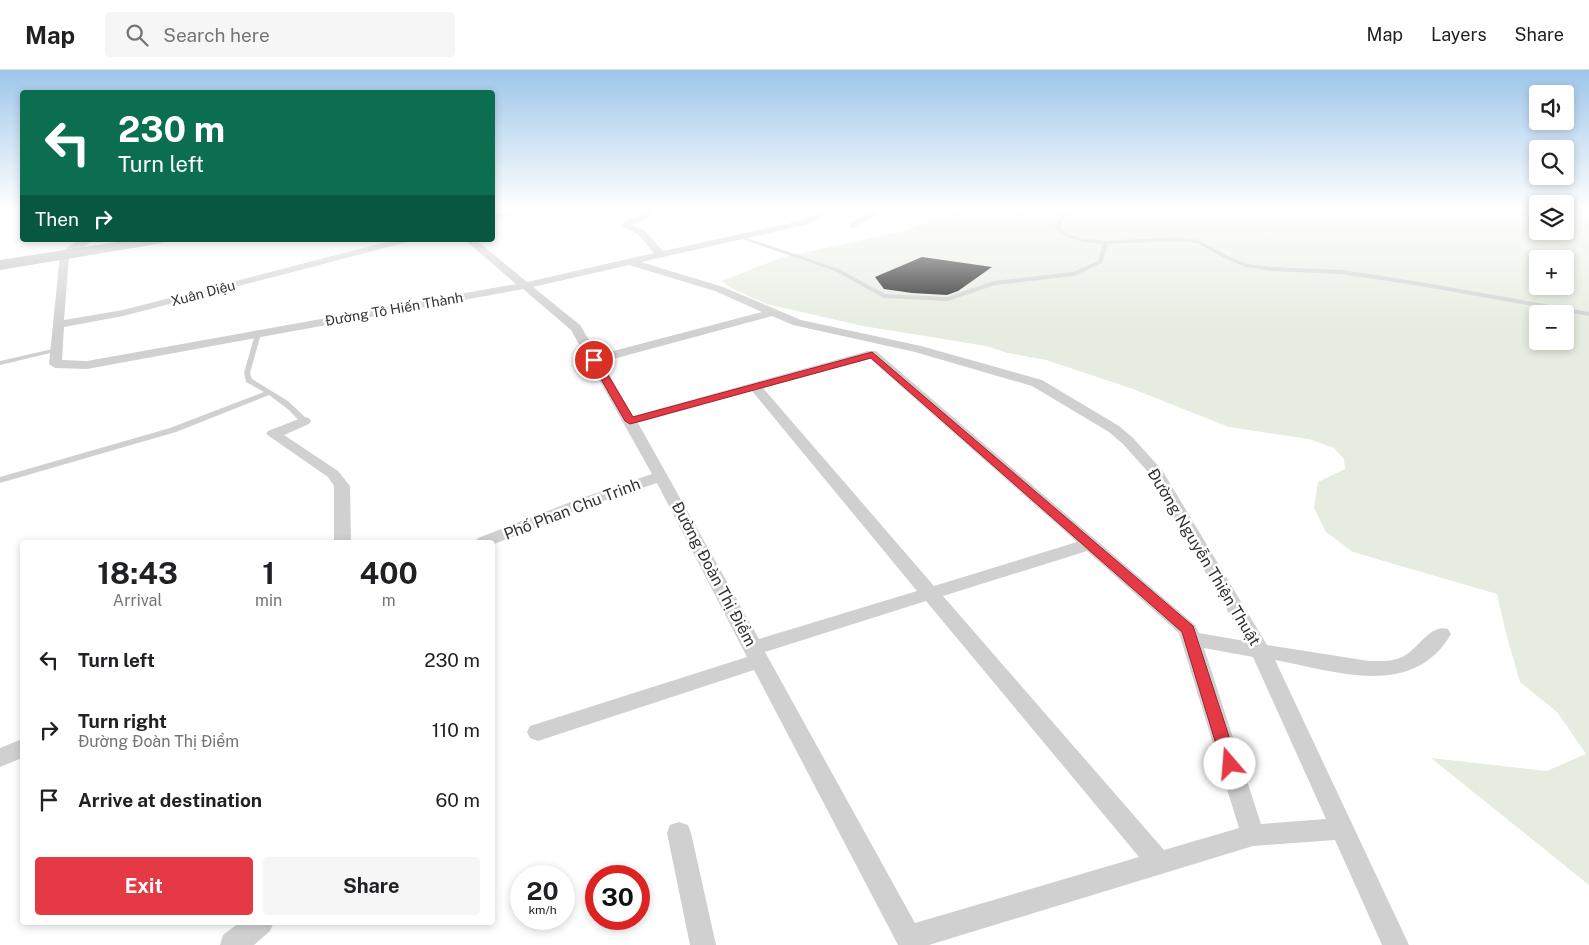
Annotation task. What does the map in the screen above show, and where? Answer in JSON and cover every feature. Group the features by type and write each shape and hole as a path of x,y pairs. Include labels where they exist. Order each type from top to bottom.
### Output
{"main road":[{"path":"0,265 100,250"}],"street":[{"path":"56,350 64,256 73,250"},
{"name":"Xuân Diệu","path":"58,325 123,313 367,250"},
{"name":"Đường Đoàn Thị Điểm","path":"481,250 576,328 662,476 910,942"},
{"path":"657,250 662,255"},
{"name":"Đường Tô Hiến Thành","path":"56,350 56,364 87,365 523,286 684,250"},
{"name":"Đường Nguyễn Thiện Thuật","path":"629,262 719,289 771,313 797,322 917,348 1037,383 1114,429 1128,441 1154,470 1260,650 1396,945"},
{"path":"594,360 771,313"},
{"path":"630,421 872,354 1188,630 1253,834"},
{"path":"755,387 1159,863"},
{"path":"304,421 273,434 333,474 339,481 342,486 343,540"},
{"name":"Phố Phan Chu Trinh","path":"489,540 582,503 662,476"},
{"path":"538,732 930,593 1090,544"},
{"path":"1191,639 1368,669 1384,669 1407,664 1418,659 1441,634"},
{"path":"0,758 20,749"},
{"path":"910,942 1253,834 1343,829"},
{"path":"679,833 702,945"},
{"path":"232,945 257,925"}],"lane":[{"path":"777,250 837,270 884,296 948,299 994,283 1074,274 1100,262 1104,250"},
{"path":"1213,250 1226,257 1272,270 1342,272 1429,285 1589,314"},
{"path":"258,334 247,373 248,380 270,392 296,411 304,421"},
{"path":"0,363 56,350"},
{"path":"0,480 173,430 270,392"}],"shaded area":[{"path":"817,250 1589,250 1589,885 1431,758 1547,771 1586,754 1557,712 1520,682 1497,594 1353,552 1326,532 1314,508 1318,482 1345,469 1344,459 1334,448 1309,439 1229,427 1133,389 1046,360 1008,353 986,346 863,326 766,304 733,289 722,281 780,258"}],"building":[{"path":"922,257 992,267 958,291 947,295 884,289 875,277"}],"route":[{"path":"594,360 630,421 872,354 1188,630 1230,764"}]}
